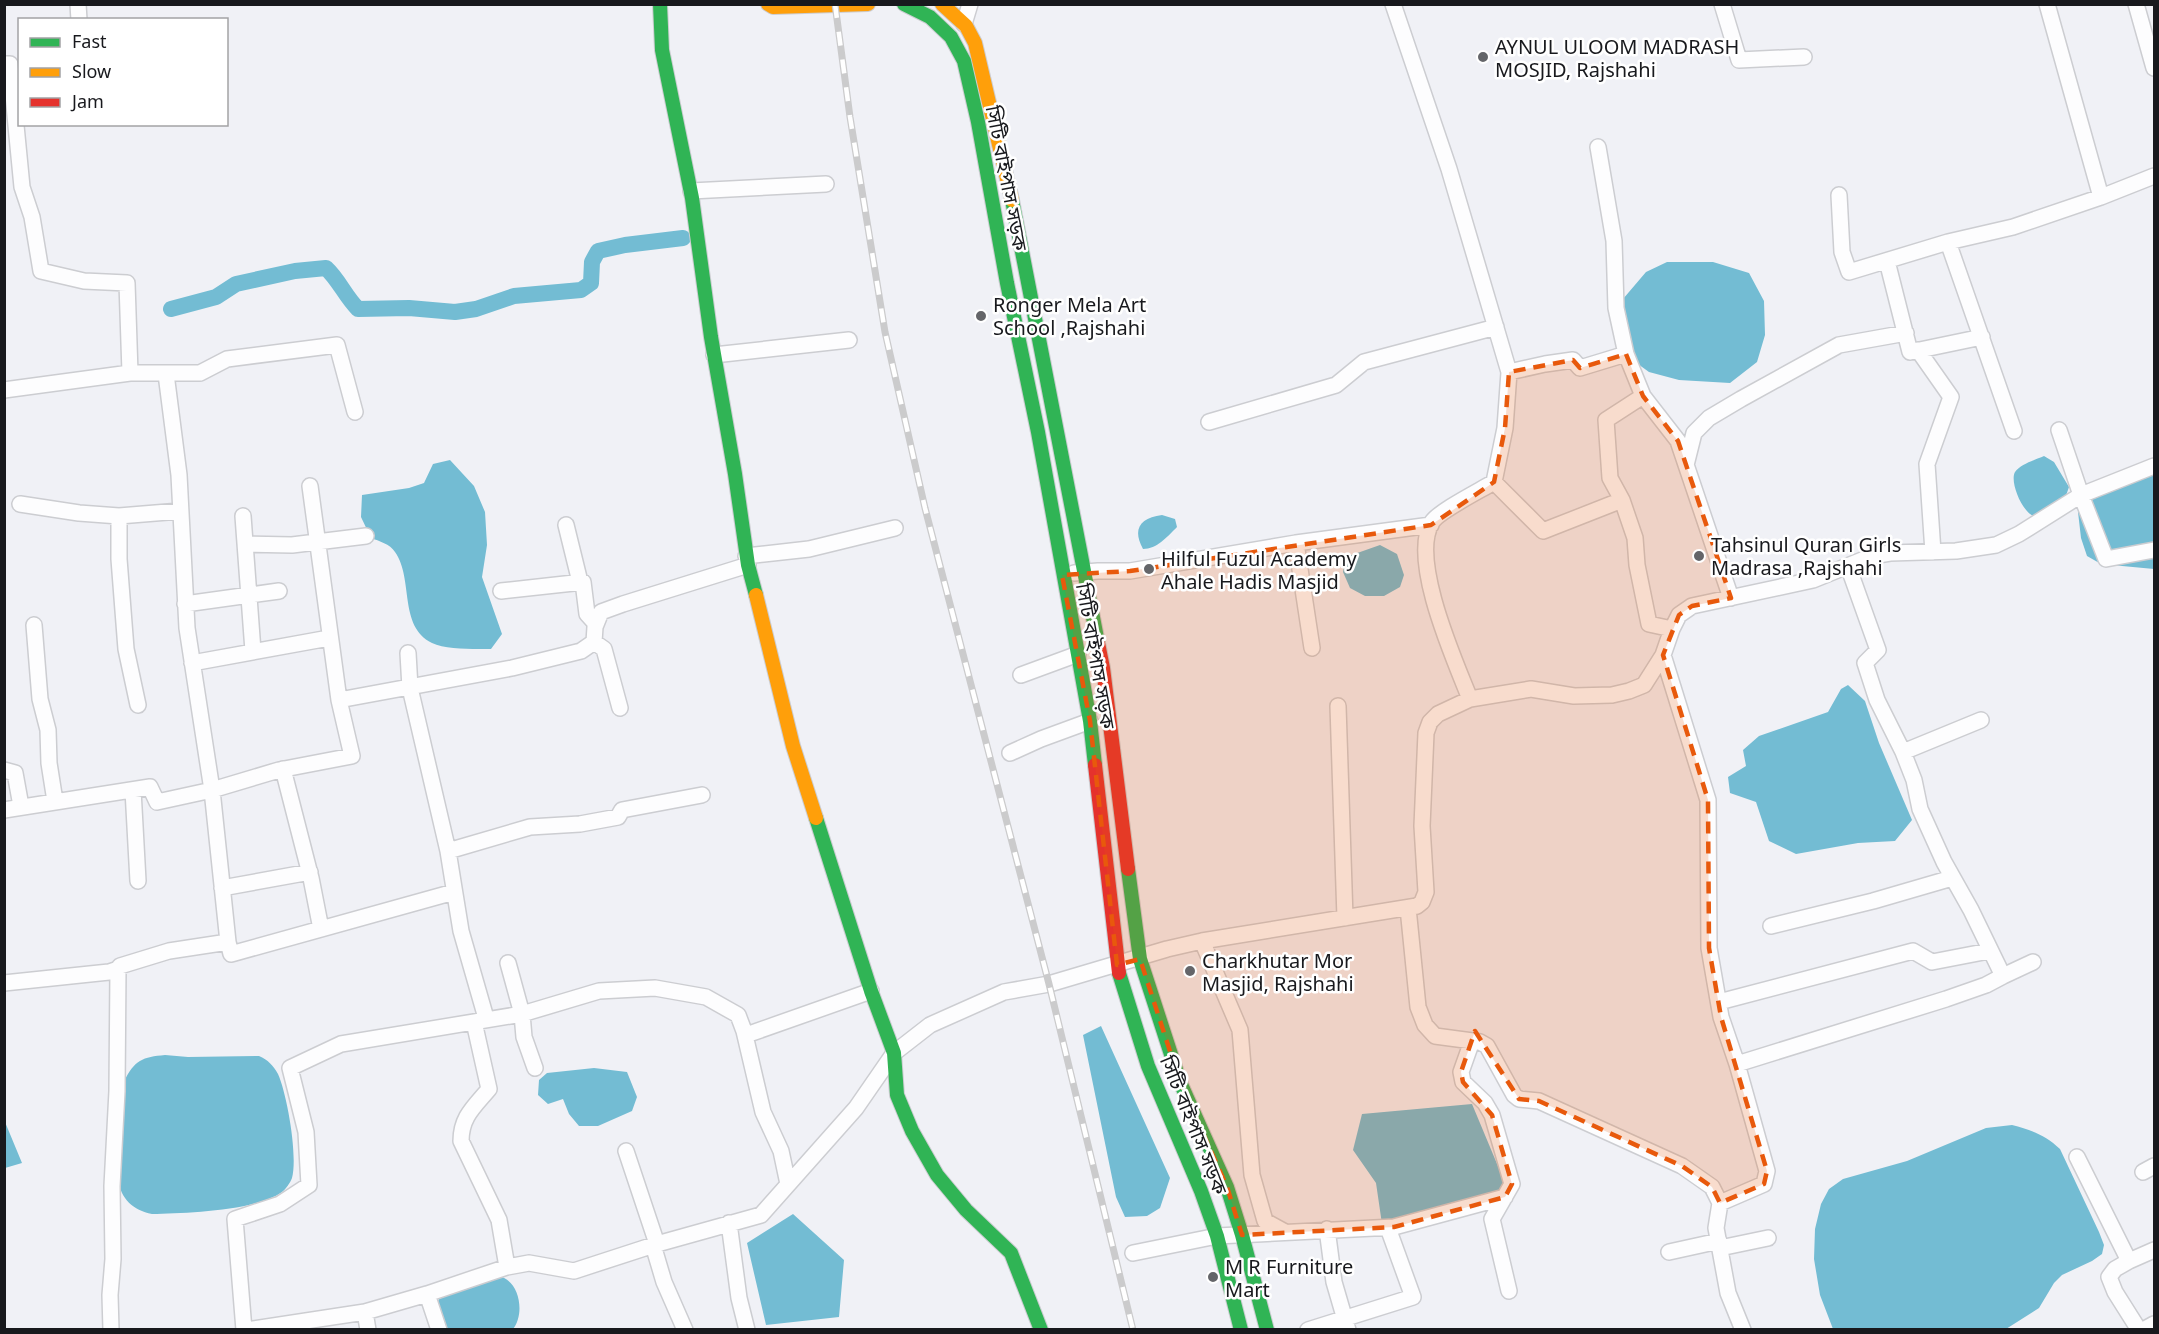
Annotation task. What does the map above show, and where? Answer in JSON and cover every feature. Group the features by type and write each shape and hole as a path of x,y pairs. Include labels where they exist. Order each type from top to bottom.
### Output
{"main road":[{"path":"660,4 662,50 691,191 714,355 735,474 747,560 794,746 871,991 894,1053 897,1095 912,1131 937,1175 966,1210 1011,1253 1041,1329"},
{"path":"768,4 773,7 812,7 868,4"},
{"name":"সিটি বাইপাস সড়ক","path":"904,4 930,17 951,37 964,61 1038,432 1090,721 1117,965 1148,1066 1201,1191 1217,1236 1241,1329"},
{"path":"942,4 965,12 981,60 1020,237 1103,668 1140,959 1180,1082 1227,1186 1268,1329"}],"street":[{"path":"1393,4 1449,170 1509,372 1505,428 1494,482 1434,519 1426,535 1425,553 1442,629 1470,699"},
{"path":"1722,4 1739,60 1804,57"},
{"path":"2047,4 2101,197"},
{"path":"2136,4 2154,68"},
{"path":"4,64 9,64 22,188 32,217 41,271 84,281 127,283 130,374"},
{"path":"1599,147 1614,241 1616,308 1626,354 1643,396 1678,441 1731,598"},
{"path":"1839,195 1842,252 1849,272 1948,242 2013,227 2154,176"},
{"path":"691,191 826,184"},
{"path":"1948,242 2014,431"},
{"path":"1887,261 1910,351 1982,337"},
{"path":"1209,422 1336,385 1364,362 1496,327"},
{"path":"1686,465 1694,434 1709,418 1839,345 1906,333"},
{"path":"714,355 849,340"},
{"path":"4,390 130,374 200,373 227,359 337,345 355,412"},
{"path":"1918,350 1951,397 1927,464 1933,552"},
{"path":"1509,372 1573,360 1580,368 1626,354"},
{"path":"166,374 179,475 187,628 212,790 231,954 454,892"},
{"path":"1643,396 1606,420 1610,478 1622,500 1635,538 1636,566 1649,624 1672,629"},
{"path":"2059,430 2080,495 2106,559 2154,550"},
{"path":"788,1184 781,1151 763,1112 744,1031 738,1015 706,997 655,988 598,991 522,1014 341,1044 290,1068 306,1132 309,1185 280,1204 235,1219 245,1329 365,1312 507,1267 529,1263 574,1271 655,1244 761,1215 856,1108 894,1053 930,1025 1004,992 1049,984 1140,959 1167,949 1202,941 1417,906 1422,902 1426,892 1422,826 1426,732 1430,722 1438,714 1470,699 1531,689 1574,696 1620,693 1644,685 1663,655 1679,615 1692,606 1813,580 1872,556 1890,553 1956,551 1996,545 2019,534 2080,495 2154,466"},
{"path":"1494,482 1543,531 1622,500"},
{"path":"4,810 150,787 158,802 212,790 283,769 351,756 329,638 310,486"},
{"path":"20,504 78,513 119,516 180,512"},
{"path":"119,516 119,559 126,649 138,705"},
{"path":"243,516 253,651"},
{"path":"566,525 580,582 583,582 587,614 596,624"},
{"path":"1062,575 1130,571 1296,543 1431,525"},
{"path":"339,700 410,688 581,651 594,642 596,624 602,612 747,560 809,549 894,528"},
{"path":"245,544 317,543 366,536"},
{"path":"1296,543 1312,648"},
{"path":"1848,566 1878,650 1865,663 1877,700 1903,752 1914,780 1920,809 1952,878 1971,910 2003,976"},
{"path":"501,591 580,582"},
{"path":"185,604 279,591"},
{"path":"34,625 40,699 48,730 49,763 55,801"},
{"path":"192,663 329,638"},
{"path":"594,642 604,649 620,708"},
{"path":"408,653 410,688 448,851 461,931 480,1020 489,1089 467,1115 461,1126 461,1141 499,1220 507,1267"},
{"path":"1021,675 1078,654"},
{"path":"1663,655 1708,800 1709,948 1721,1017 1737,1064 1767,1172 1764,1184 1720,1203"},
{"path":"1338,706 1345,918"},
{"path":"1903,752 1981,720"},
{"path":"1010,753 1090,721"},
{"path":"283,769 310,872 321,929"},
{"path":"4,770 15,773 21,806"},
{"path":"133,790 138,881"},
{"path":"448,851 530,827 580,824 608,819 618,817 622,810 702,795"},
{"path":"222,888 310,872"},
{"path":"1771,926 1873,901 1952,878"},
{"path":"1408,908 1418,1007 1425,1025 1435,1036 1480,1042 1487,1046 1514,1095 1519,1099 1539,1101 1682,1166 1712,1187 1720,1203 1716,1228 1728,1293 1743,1329"},
{"path":"1202,941 1240,1030 1252,1175 1265,1221 1285,1232"},
{"path":"4,983 118,969 120,966 169,951 228,942"},
{"path":"1719,1002 1913,951 1932,962 1989,951"},
{"path":"1737,1064 1946,999 1986,985 2032,962"},
{"path":"507,963 522,1014 524,1037 535,1068"},
{"path":"111,1329 118,969"},
{"path":"744,1031 749,1034 871,991"},
{"path":"1472,1041 1461,1072 1463,1082 1485,1103 1492,1115 1512,1184 1492,1219 1509,1291"},
{"path":"626,1151 655,1244 664,1282 685,1329"},
{"path":"2077,1157 2129,1261"},
{"path":"1133,1253 1217,1236 1327,1229 1388,1228 1505,1197"},
{"path":"729,1223 739,1298 747,1329"},
{"path":"1308,1329 1346,1324 1413,1297 1388,1228"},
{"path":"1327,1229 1334,1282 1346,1324"},
{"path":"1669,1252 1767,1238"},
{"path":"2154,1250 2115,1269 2109,1277 2115,1292 2141,1329 2154,1324"},
{"path":"427,1294 439,1329"},
{"path":"365,1312 368,1329"}],"highlighted area":[{"path":"1626,354 1643,396 1678,441 1731,598 1692,606 1679,615 1663,655 1708,800 1709,948 1721,1017 1767,1171 1764,1184 1720,1203 1712,1187 1682,1166 1539,1101 1519,1099 1475,1031 1461,1072 1463,1082 1492,1115 1512,1184 1505,1197 1394,1227 1242,1235 1227,1187 1180,1082 1140,959 1117,965 1090,721 1062,575 1130,571 1431,525 1494,482 1505,428 1509,372 1573,360 1580,368"}],"water":[{"path":"1667,262 1713,262 1749,273 1764,301 1765,335 1757,362 1730,383 1679,380 1649,372 1631,359 1623,314 1623,299 1646,272"},
{"path":"2044,456 2054,462 2069,487 2063,504 2038,517 2033,516 2023,506 2016,491 2014,477 2015,472 2021,467"},
{"path":"450,460 474,486 485,512 487,545 482,577 502,634 491,649 445,647 432,643 421,635 410,614 401,563 390,547 371,538 361,517 362,495 409,488 424,483 433,464"},
{"path":"2154,466 2154,569 2101,564 2087,556 2081,538 2078,512 2090,498"},
{"path":"1162,515 1175,519 1177,527 1157,545 1143,549 1138,536 1140,526 1148,519"},
{"path":"1380,545 1397,554 1404,575 1400,587 1384,596 1365,596 1350,588 1343,572 1346,557"},
{"path":"1848,685 1865,701 1879,743 1912,820 1895,841 1858,843 1796,854 1769,841 1756,802 1730,793 1728,777 1746,766 1743,750 1759,736 1828,712 1841,689"},
{"path":"1101,1026 1170,1178 1160,1208 1147,1216 1125,1217 1116,1197 1083,1035"},
{"path":"165,1055 259,1056 272,1065 278,1074 285,1096 293,1141 292,1178 283,1191 255,1203 201,1212 152,1214 139,1210 129,1203 122,1193 118,1180 124,1082 140,1061"},
{"path":"594,1068 627,1072 637,1097 632,1111 598,1126 579,1126 569,1114 563,1099 548,1104 538,1095 539,1080 547,1073"},
{"path":"1472,1104 1500,1171 1506,1193 1382,1224 1376,1183 1353,1150 1362,1114"},
{"path":"5,1122 22,1163 4,1168"},
{"path":"2012,1125 2038,1134 2060,1149 2099,1232 2104,1245 2102,1254 2062,1275 2054,1283 2039,1308 2006,1329 1833,1329 1820,1295 1814,1259 1815,1229 1821,1204 1829,1189 1843,1179 1907,1161 1986,1128"},
{"path":"793,1214 844,1260 839,1317 766,1325 747,1243"},
{"path":"496,1276 510,1282 518,1297 519,1314 513,1329 445,1329 436,1306 439,1299"}],"waterway":[{"path":"171,309 216,297 236,284 295,271 326,268 358,309 409,308 455,312 476,309 514,296 581,290 591,283 592,262 598,251 625,245 683,238"}],"railway":[{"path":"835,4 850,117 885,332 925,508 1049,984 1133,1330"}],"traffic: fast":[{"path":"660,4 662,50 692,198 711,337 748,565 756,595"},
{"path":"904,4 930,17 951,37 964,61 1038,432 1090,721 1095,765"},
{"path":"1012,200 1098,643"},
{"path":"816,818 871,991 894,1053 897,1095 912,1131 937,1175 966,1210 1011,1253 1041,1330"},
{"path":"1128,869 1140,959 1180,1082 1227,1187 1267,1330"},
{"path":"1119,973 1148,1066 1201,1191 1217,1236 1241,1330"}],"traffic: slow":[{"path":"768,4 773,7 868,4"},
{"path":"942,4 966,26 975,43 1012,200"},
{"path":"756,595 793,746 816,818"}],"traffic: jam":[{"path":"1098,643 1128,869"},
{"path":"1095,765 1119,973"}],"place":[{"name":"AYNUL ULOOM MADRASH MOSJID, Rajshahi","path":"1483,57"},
{"name":"Ronger Mela Art School ,Rajshahi","path":"981,316"},
{"name":"Tahsinul Quran Girls Madrasa ,Rajshahi","path":"1699,556"},
{"name":"Hilful Fuzul Academy Ahale Hadis Masjid","path":"1149,569"},
{"name":"Charkhutar Mor Masjid, Rajshahi","path":"1190,971"},
{"name":"M R Furniture Mart","path":"1213,1277"}]}
